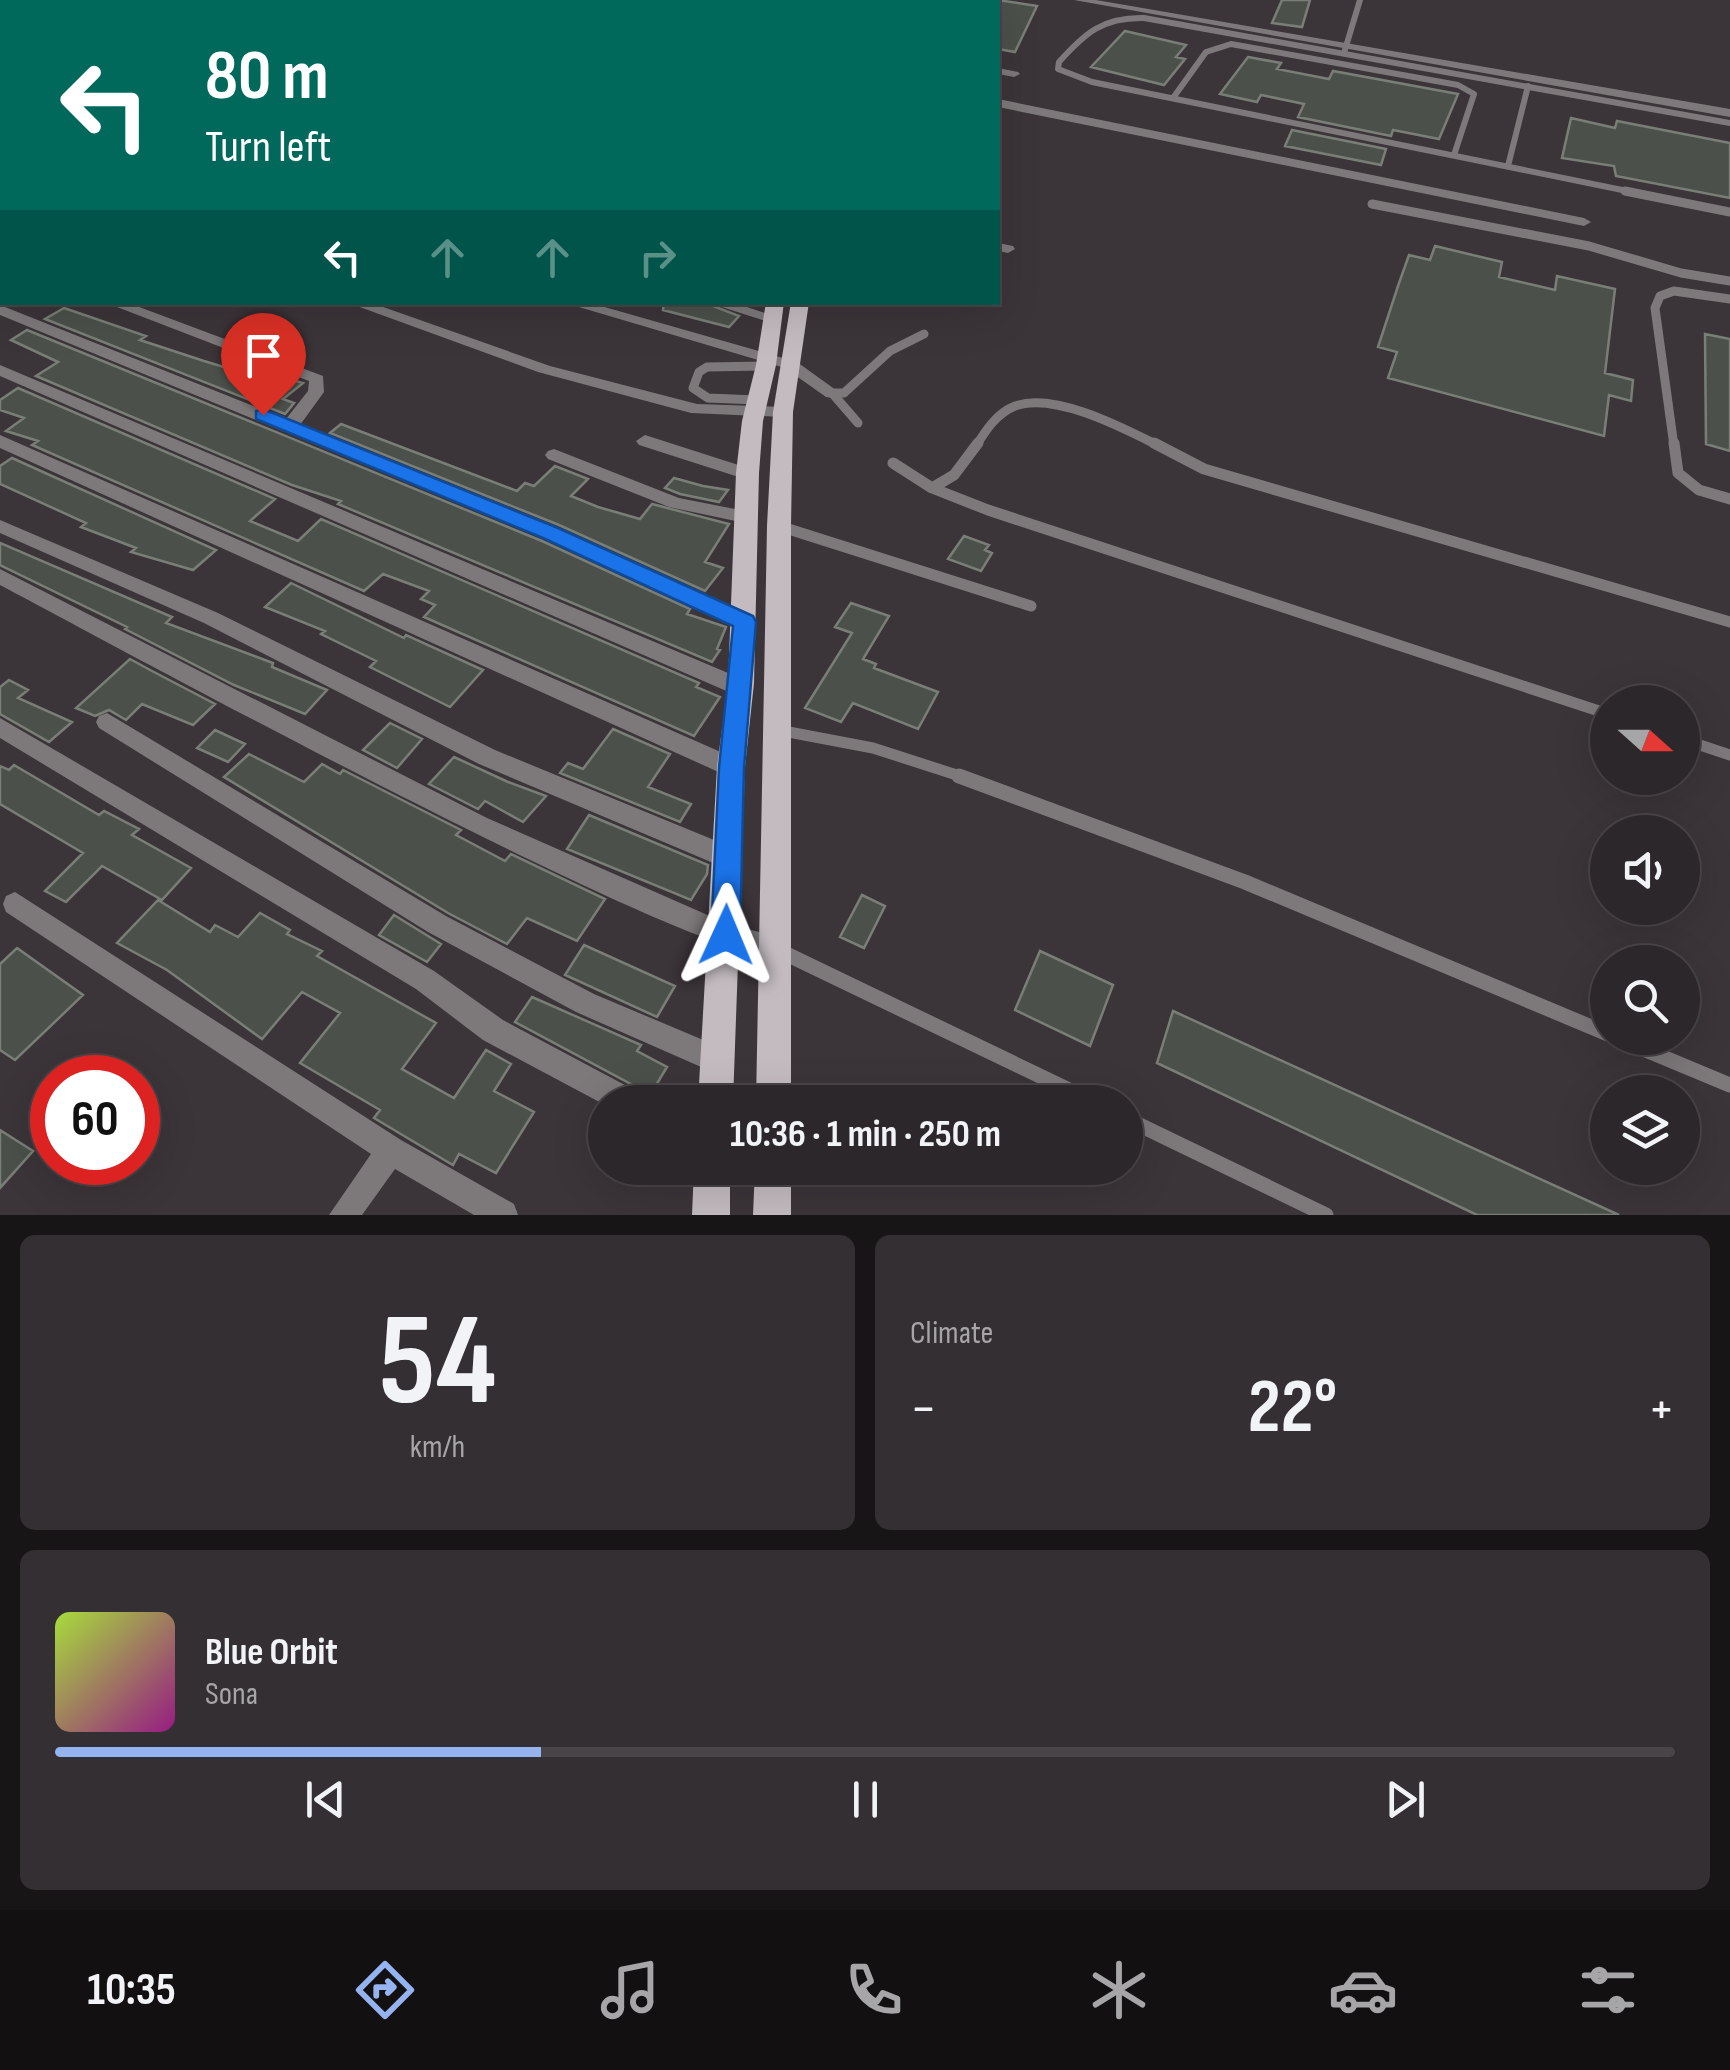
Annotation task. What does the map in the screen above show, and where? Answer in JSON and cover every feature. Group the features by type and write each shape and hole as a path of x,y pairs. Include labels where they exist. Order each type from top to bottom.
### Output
{"main road":[{"path":"716,1085 732,768 745,622 748,474 756,406 799,305"},
{"path":"772,1085 783,412 775,363 774,310"},
{"path":"711,1215 712,1185"},
{"path":"772,1215 773,1185"}],"street":[{"path":"1079,0 1730,113"},
{"path":"1000,71 1014,74"},
{"path":"1000,102 1584,222"},
{"path":"119,305 317,379 316,392 290,426"},
{"path":"362,305 544,369 697,409 756,406 783,412"},
{"path":"579,305 775,363 832,393"},
{"path":"736,305 774,310"},
{"path":"0,310 551,533 745,622"},
{"path":"0,370 739,688"},
{"path":"0,441 732,768"},
{"path":"646,441 748,474"},
{"path":"554,456 674,503 745,517"},
{"path":"0,526 211,618 488,757 727,857"},
{"path":"0,576 480,826 726,935 774,947"},
{"path":"107,722 438,924 585,1003 718,1060"},
{"path":"0,727 425,980 493,1030 596,1085"},
{"path":"738,729 778,730"},
{"path":"16,904 391,1150 503,1215"},
{"path":"344,1215 391,1150"}],"lane":[{"path":"1344,53 1360,0"},
{"path":"1730,123 1120,17 1104,19 1089,29 1058,69 1076,78 1730,212"},
{"path":"1173,98 1206,52 1230,44 1458,85 1474,94 1454,154"},
{"path":"1508,166 1528,86"},
{"path":"1372,204 1589,246 1681,273 1730,281"},
{"path":"1730,299 1674,291 1660,296 1655,308 1678,473 1699,490 1730,500"},
{"path":"832,393 844,393 874,361 908,339 924,334"},
{"path":"756,406 708,398 693,388 699,372 707,367 775,363"},
{"path":"832,393 858,423"},
{"path":"932,488 951,481 998,416 1012,406 1051,406 1132,431 1204,469 1730,622"},
{"path":"893,463 932,488 988,510 1590,708"},
{"path":"779,526 1031,606"},
{"path":"778,730 828,735 884,750 1133,836 1590,1026"},
{"path":"1700,745 1730,755"},
{"path":"774,947 1059,1085"},
{"path":"1658,1055 1730,1084"},
{"path":"1143,1127 1326,1215"}],"building":[{"path":"1000,0 1037,6 1015,52 1000,49"},
{"path":"1282,0 1310,0 1302,27 1272,23"},
{"path":"1125,31 1186,45 1176,57 1185,59 1164,85 1091,67"},
{"path":"1248,57 1281,63 1277,69 1329,79 1333,71 1458,94 1439,139 1393,130 1391,136 1298,117 1304,104 1261,95 1257,102 1220,94"},
{"path":"1571,118 1615,128 1617,121 1730,143 1730,198 1616,176 1614,166 1562,158"},
{"path":"1292,130 1386,149 1381,165 1285,146"},
{"path":"1435,246 1502,262 1499,277 1555,290 1557,276 1615,289 1605,373 1633,380 1631,401 1609,395 1604,436 1388,378 1397,352 1378,347 1409,255 1430,260"},
{"path":"664,305 711,305 739,316 729,327 663,310"},
{"path":"64,308 146,336 140,340 204,361 270,381 277,376 303,383 283,399 294,403 285,414 45,319"},
{"path":"27,330 542,541 690,609 687,614 726,627 717,649 720,650 712,662 338,504 341,501 292,485 36,376 58,362 11,340"},
{"path":"1705,334 1730,339 1730,451 1706,444"},
{"path":"18,388 275,499 250,521 298,541 321,519 699,683 696,687 720,697 694,736 424,617 435,605 421,599 429,591 383,574 364,591 32,445 38,441 6,431 24,418 0,410 0,400"},
{"path":"341,424 517,491 525,483 534,486 555,466 588,479 571,496 598,507 640,519 652,504 729,524 705,562 723,568 705,591 559,525 330,433"},
{"path":"12,458 216,550 193,570 131,552 136,548 81,527 86,523 0,484 0,466"},
{"path":"674,478 728,490 719,502 680,494 665,488"},
{"path":"964,536 989,545 985,550 992,553 981,571 948,559"},
{"path":"0,543 172,617 166,623 273,663 272,667 327,690 305,714 234,685 0,565"},
{"path":"291,583 404,638 406,635 483,670 450,707 370,667 376,661 321,634 325,631 265,607"},
{"path":"851,603 889,616 863,659 876,664 874,668 938,692 918,729 853,703 841,722 805,708 852,633 835,627"},
{"path":"130,659 215,704 193,725 142,704 126,720 109,710 95,716 76,708"},
{"path":"9,680 28,690 18,698 72,722 49,742 0,714 0,687"},
{"path":"390,723 422,739 397,768 363,750"},
{"path":"613,729 670,754 648,787 691,804 680,822 560,773 568,763 583,769"},
{"path":"215,730 245,744 228,762 197,748"},
{"path":"249,754 304,782 322,764 340,774 343,770 461,830 456,835 505,861 511,854 605,899 577,941 527,918 507,944 448,913 224,777"},
{"path":"454,757 546,796 523,822 485,801 478,809 429,784"},
{"path":"14,765 99,815 104,811 139,829 132,835 191,868 162,900 102,866 66,902 45,891 83,853 0,804 0,766 9,770"},
{"path":"589,815 708,865 707,874 691,900 567,849"},
{"path":"862,895 885,906 864,948 840,937"},
{"path":"158,900 210,932 215,925 238,937 260,913 290,930 287,934 322,951 317,956 436,1023 402,1069 454,1098 486,1050 511,1064 494,1091 534,1112 496,1173 459,1154 453,1165 374,1118 380,1110 300,1063 340,1013 302,992 262,1039 167,970 117,943"},
{"path":"394,915 441,944 427,962 379,935"},
{"path":"584,945 675,986 657,1017 565,975"},
{"path":"17,948 83,995 15,1060 0,1050 0,964"},
{"path":"1040,951 1113,985 1090,1046 1015,1010"},
{"path":"532,997 641,1045 637,1051 667,1067 656,1085 633,1085 515,1022"},
{"path":"1173,1011 1619,1215 1477,1215 1157,1063"},
{"path":"0,1130 30,1149 30,1154 0,1188"}],"route":[{"path":"263,415 551,533 745,622 732,768 726,935"}]}
